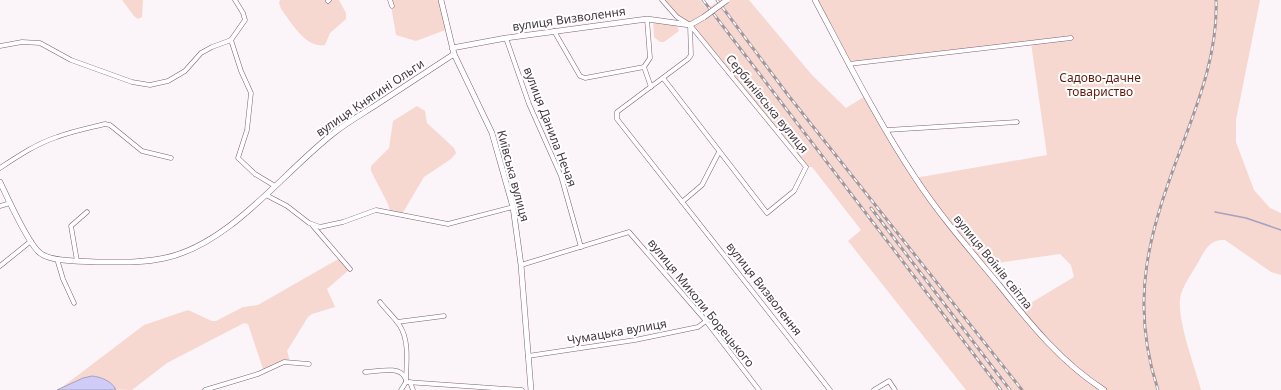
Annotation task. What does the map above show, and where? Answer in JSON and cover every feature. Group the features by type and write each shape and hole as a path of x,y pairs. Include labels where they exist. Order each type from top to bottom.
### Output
{"street":[{"path":"0,46 22,42 40,43 71,60 132,82 150,85 168,81 185,71 201,53 231,40 245,20 244,13 235,0"},
{"path":"390,0 392,6"},
{"name":"Київська вулиця","path":"441,0 454,54 490,128 513,207 521,265 531,390"},
{"path":"662,0 677,17 690,25 704,17 727,0"},
{"name":"вулиця Воїнів світла","path":"815,0 849,64 924,191 1023,315 1072,367 1104,390"},
{"path":"554,31 580,76 585,78 644,67 650,58 647,19"},
{"name":"вулиця Визволення","path":"452,48 506,38 647,19 690,25 691,55 664,78 615,115 830,390"},
{"name":"Сербинівська вулиця","path":"690,25 806,167 794,191 767,212 719,152"},
{"name":"вулиця Данила Нечая","path":"506,38 529,104 561,176 581,247"},
{"path":"849,64 1071,38"},
{"path":"231,40 241,71 251,93 247,130 238,158 255,174 275,186"},
{"name":"вулиця Княгині Ольги","path":"0,182 31,241 39,253 49,258 77,261 127,262 164,258 182,253 211,239 266,195 310,153 336,131 454,54"},
{"path":"644,67 651,87"},
{"path":"664,78 719,152 702,185 682,202"},
{"path":"887,130 1017,122"},
{"path":"0,168 26,151 44,142 105,124 110,125 142,151 171,158"},
{"path":"266,195 287,206 313,225 350,269"},
{"path":"0,206 10,203"},
{"path":"313,225 320,227 329,226 376,210 442,223 453,223 513,207"},
{"path":"77,261 71,226 87,212"},
{"name":"вулиця Миколи Борецького","path":"581,247 626,233 631,234 706,321 759,390"},
{"path":"0,266 31,241"},
{"path":"521,265 581,247"},
{"path":"57,259 63,279 74,303"},
{"path":"380,302 402,329 405,342 408,382 401,390"},
{"path":"397,322 444,316"},
{"name":"Чумацька вулиця","path":"528,356 639,339 698,327 706,321"},
{"path":"205,390 258,374 284,362 309,364"},
{"path":"365,372 398,370 402,373 413,390"},
{"path":"874,390 889,381 895,390"},
{"path":"408,382 522,390"}],"green space":[{"path":"122,0 143,0 142,17 138,19 134,16"},
{"path":"280,0 339,0 346,13 346,19 330,33 325,45 318,45 305,39 294,27 281,9 279,3"},
{"path":"390,0 441,0 448,29 416,41 396,35"},
{"name":"Садово-дачне товариство","path":"662,0 700,0 707,9 720,0 749,0 812,75 846,108 867,95 915,178 1047,155 1031,43 849,64 815,0 1260,0 1236,120 1236,142 1254,190 1270,208 1281,213 1281,275 1271,272 1225,240 1216,241 1204,251 1185,285 1181,294 1180,304 1186,342 1201,390 966,390 848,241 861,230 812,167 806,167 690,25 681,20","holes":["1060,254 1071,265 1074,277 1019,310 983,265"]},
{"path":"653,19 676,24 679,31 664,42 660,42 654,37"},
{"path":"417,106 425,111 427,123 454,148 456,153 451,159 424,177 402,214 390,212 388,204 371,171 371,166 389,148 393,121"},
{"path":"340,258 350,269 327,289 335,307 312,314 308,317 287,351 290,361 264,372 248,324 244,323 167,363 132,390 61,388 144,325 188,310 212,321 216,321 243,307 258,305"}],"water":[{"path":"92,376 106,380 112,384 116,390 57,390 83,378"}],"waterway":[{"path":"1215,212 1246,218 1281,230"}],"railway":[{"path":"703,0 1001,390"},
{"path":"717,0 788,95 1022,390"},
{"path":"1158,390 1149,357 1145,325 1144,294 1147,265 1161,205 1196,109 1207,73 1214,37 1216,0"},
{"path":"871,208 1010,390"}]}
